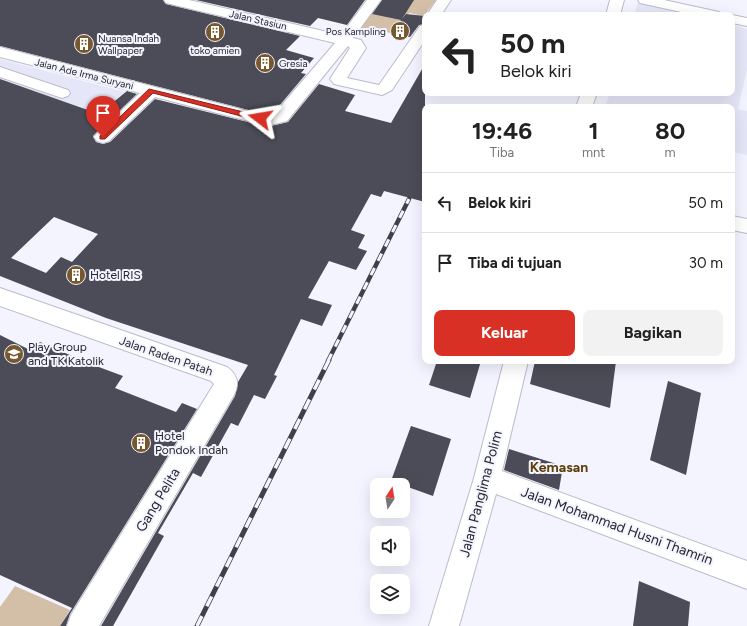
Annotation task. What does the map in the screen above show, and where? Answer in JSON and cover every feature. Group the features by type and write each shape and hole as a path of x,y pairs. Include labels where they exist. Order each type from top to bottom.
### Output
{"street":[{"name":"Jalan Stasiun","path":"171,0 344,40"},
{"name":"Jalan Ade Irma Suryani","path":"0,52 266,120 276,119 281,117 344,40 374,0"},
{"path":"436,12 444,0"},
{"path":"613,12 617,0"},
{"path":"645,0 700,12"},
{"path":"735,20 747,22"},
{"path":"344,40 356,43 358,46 338,76 340,81 382,90 386,87 422,32"},
{"path":"0,72 62,93"},
{"path":"103,137 152,91"},
{"path":"735,224 747,226"},
{"name":"Jalan Raden Patah","path":"0,297 219,374"},
{"name":"Jalan Panglima Polim","path":"444,626 486,478 515,364"},
{"name":"Gang Pelita","path":"82,626 226,387 225,379 219,374"},
{"name":"Jalan Mohammad Husni Thamrin","path":"486,478 747,575"}],"shaded area":[{"path":"372,0 436,0 427,12 422,12 422,16 409,13 396,30 394,29 391,33 352,26"},
{"path":"638,2 678,12 635,12"},
{"path":"735,26 747,29 747,70 738,109 747,111 747,155 735,153 735,104 606,104 609,96 735,96"},
{"path":"0,59 125,92 66,142 0,154"},
{"path":"15,586 70,610 60,626 0,626 0,607"}],"building":[{"path":"0,0 163,0 166,4 300,36 286,50 314,58 301,73 306,74 274,112 260,113 0,46"},
{"path":"196,0 365,0 347,25 318,18 310,26"},
{"path":"382,0 414,0 402,19 406,14 422,16 422,24 419,25 410,37 391,33 401,20 372,14"},
{"path":"422,69 422,96 425,96 425,104 422,104 422,201 384,191 381,197 371,194 351,230 365,235 358,248 367,251 356,270 329,261 308,298 332,305 322,326 301,319 274,375 277,376 265,399 254,395 238,426 231,423 201,477 193,473 158,533 164,536 113,626 101,626 235,396 238,382 248,365 106,318 0,276 0,79 99,114 127,91 137,94 93,136 96,142 103,144 110,142 155,99 260,125 271,126 288,122 319,84 355,95 345,111 391,123","holes":["54,217 98,234 72,262 61,257 46,273 11,258"]},
{"path":"0,335 32,351 40,342 88,363 123,376 115,388 176,412 182,403 197,409 70,614 66,626 60,626 72,608 0,575"},
{"path":"436,364 480,364 470,398 429,385"},
{"path":"534,364 616,364 610,408 530,384"},
{"path":"668,381 701,393 686,475 650,460"},
{"path":"411,426 451,439 433,496 410,488 410,478 392,478"},
{"path":"509,449 563,466 559,490 504,470"},
{"path":"639,581 690,602 688,626 633,626"}],"railway":[{"path":"328,361 409,199"},
{"path":"197,626 329,360"}],"place":[{"name":"Pos Kampling","path":"400,31"},
{"name":"toko amien","path":"215,32"},
{"name":"Nuansa Indah Wallpaper","path":"84,44"},
{"name":"Gresia","path":"265,63"},
{"name":"Hotel RIS","path":"76,275"},
{"name":"Play Group and TK Katolik","path":"14,354"},
{"name":"Hotel Pondok Indah","path":"141,443"}],"district":[{"name":"Kemasan","path":"559,467"}],"route":[{"path":"103,137 152,91 260,118"}]}
